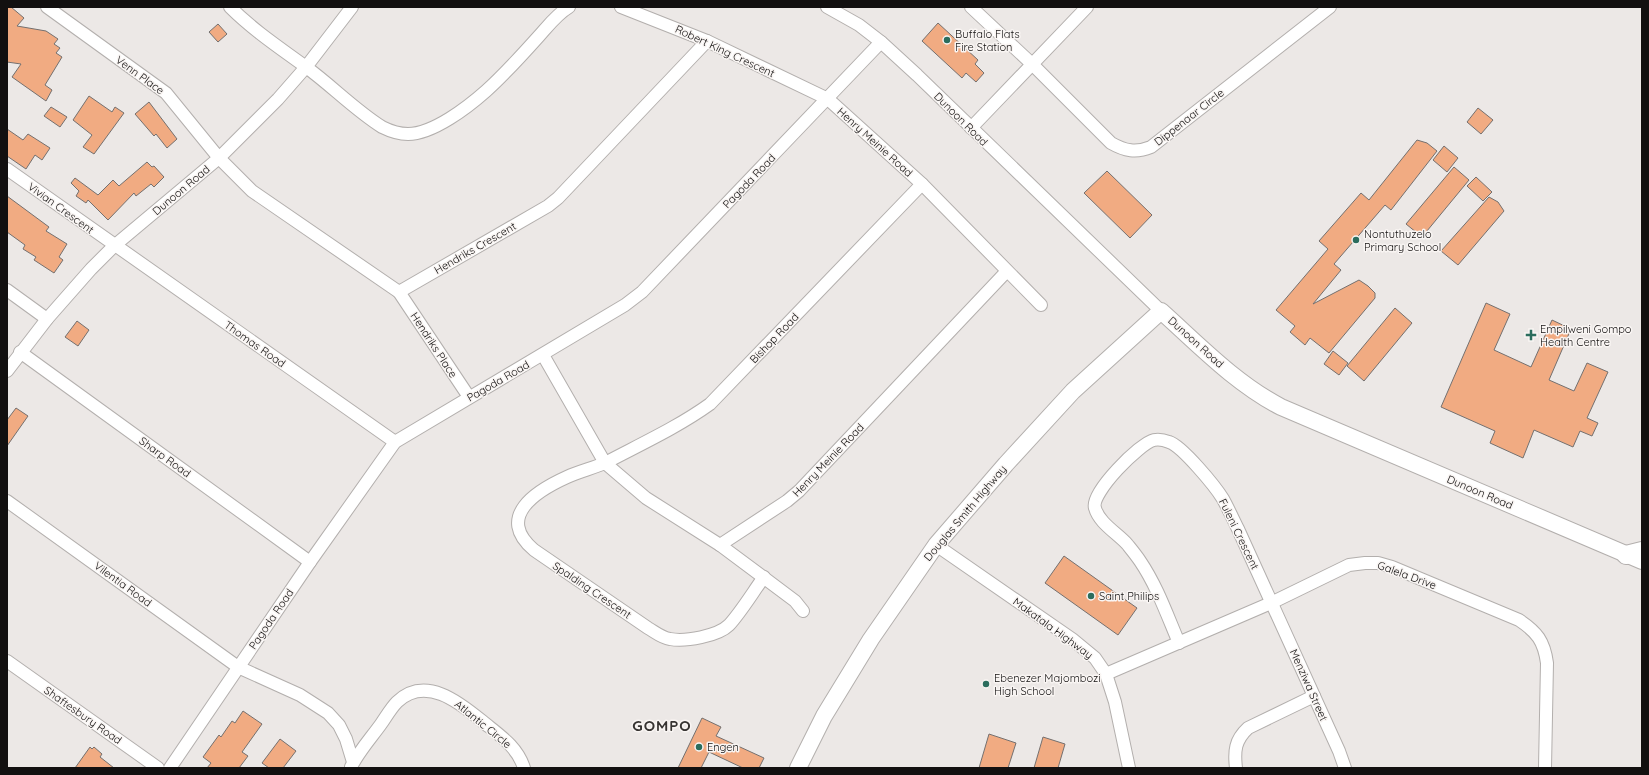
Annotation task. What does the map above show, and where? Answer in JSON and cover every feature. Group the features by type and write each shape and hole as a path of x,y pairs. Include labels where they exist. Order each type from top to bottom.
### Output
{"street":[{"name":"Venn Place","path":"47,7 166,93 219,158"},
{"path":"230,7 250,26 306,67 384,128 396,133 408,134 422,133 453,116 486,91 550,24 569,7"},
{"name":"Dunoon Road","path":"7,371 20,352 91,269 114,246 219,158 278,99 306,67 352,7"},
{"name":"Robert King Crescent","path":"621,7 707,41 828,99"},
{"name":"Dunoon Road","path":"827,7 860,25 918,75 1161,311 1250,389 1281,407 1637,556"},
{"name":"Dippenaar Circle","path":"971,7 1032,64 1111,143 1132,152 1151,147 1330,7"},
{"path":"971,128 1087,7"},
{"name":"Hendriks Crescent","path":"400,292 548,206 558,198 707,41"},
{"name":"Pagoda Road","path":"170,768 310,562 395,442 469,397 543,355 625,305 642,292 881,42"},
{"name":"Henry Meinie Road","path":"828,99 922,184 1041,305"},
{"path":"219,158 252,191 400,292"},
{"name":"Vivian Crescent","path":"7,169 114,246"},
{"name":"Bishop Road","path":"605,463 694,415 710,404 922,184"},
{"name":"Thomas Road","path":"114,246 395,442"},
{"name":"Henry Meinie Road","path":"720,545 787,501 799,491 1007,271"},
{"path":"7,290 48,319"},
{"name":"Hendriks Place","path":"400,292 469,397"},
{"name":"Douglas Smith Highway","path":"798,768 811,738 871,639 936,545 1073,390 1161,311"},
{"name":"Sharp Road","path":"20,352 310,562"},
{"path":"543,355 605,463 646,498 720,545 795,600 803,611"},
{"name":"Fuleni Crescent","path":"1178,643 1150,577 1127,544 1108,527 1098,515 1094,507 1094,500 1104,483 1145,445 1153,440 1170,442 1177,447 1202,473 1222,498 1272,603"},
{"name":"Spalding Crescent","path":"605,463 567,477 533,497 520,513 518,523 519,534 525,543 648,628 668,639 677,640 708,635 720,631 729,625 764,577"},
{"name":"Vilentia Road","path":"7,501 238,667 300,694 328,713 339,725 352,765"},
{"name":"Makatala Highway","path":"936,545 1072,639 1095,658 1106,674 1115,702 1129,768"},
{"name":"Galela Drive","path":"1106,674 1272,603 1349,565 1378,563 1519,620 1531,628 1540,639 1545,650 1547,663 1545,768"},
{"name":"Menziwa Street","path":"1272,603 1345,768"},
{"name":"Shaftesbury Road","path":"7,661 158,768"},
{"name":"Atlantic Circle","path":"352,765 396,702 407,694 420,690 434,692 449,697 464,706 510,743 521,759 524,768"},
{"path":"1236,768 1234,753 1236,744 1244,731 1314,696"}],"building":[{"path":"7,7 11,7 24,18 17,26 46,31 58,39 54,44 60,48 56,53 62,57 45,85 52,90 46,101 12,77 21,64 7,62"},
{"path":"938,23 978,60 975,64 984,73 976,82 966,73 962,78 922,41"},
{"path":"218,24 227,34 218,42 209,32"},
{"path":"89,96 112,112 115,107 124,113 94,154 83,147 92,135 73,120"},
{"path":"149,102 177,139 167,148 156,134 154,136 135,114"},
{"path":"51,107 67,117 60,127 44,116"},
{"path":"1478,108 1493,120 1481,134 1467,122"},
{"path":"7,129 23,140 28,134 50,148 42,160 35,155 26,169 7,156"},
{"path":"1417,140 1427,143 1437,151 1391,210 1385,205 1334,264 1341,270 1313,304 1359,280 1375,293 1375,298 1329,353 1310,338 1305,345 1290,332 1295,326 1276,310 1328,249 1319,241 1361,193 1369,200"},
{"path":"1444,146 1458,158 1447,172 1433,160"},
{"path":"147,162 152,167 154,166 164,177 154,187 151,184 136,196 134,193 108,220 88,200 86,203 76,196 79,191 71,183 75,178 98,195 113,180 119,186"},
{"path":"1454,167 1469,180 1422,237 1406,224"},
{"path":"1107,171 1152,215 1130,238 1084,193"},
{"path":"1476,177 1492,192 1483,201 1467,186"},
{"path":"7,196 49,227 46,231 67,244 59,257 63,260 54,273 34,260 36,257 23,249 25,245 7,232"},
{"path":"1489,197 1498,202 1504,211 1458,265 1441,251"},
{"path":"1486,303 1510,314 1494,350 1531,367 1552,320 1571,329 1549,380 1574,391 1587,363 1608,372 1587,418 1598,423 1592,436 1580,431 1573,447 1534,430 1523,458 1490,443 1495,431 1441,407"},
{"path":"1395,308 1412,323 1364,381 1347,366"},
{"path":"77,321 89,330 78,346 65,337"},
{"path":"1333,351 1348,363 1339,375 1324,364"},
{"path":"16,408 28,416 7,446 7,420"},
{"name":"Saint Philips","path":"1064,556 1137,608 1118,635 1045,583"},
{"path":"243,711 262,724 242,752 248,756 239,768 207,768 211,763 203,757 219,735 221,737 232,721 235,723"},
{"path":"702,718 721,727 716,736 764,758 759,768 743,768 709,752 701,768 678,768"},
{"path":"989,734 1016,743 1008,768 979,768"},
{"path":"1043,737 1065,744 1058,768 1034,768"},
{"path":"280,739 296,751 283,768 269,768 262,763"},
{"path":"90,747 92,749 94,747 102,754 100,757 114,768 75,768"}],"place":[{"name":"Buffalo Flats Fire Station","path":"947,40"},
{"name":"Nontuthuzelo Primary School","path":"1356,240"},
{"name":"Empilweni Gompo Health Centre","path":"1531,335"},
{"name":"Saint Philips","path":"1091,596"},
{"name":"Ebenezer Majombozi High School","path":"986,684"},
{"name":"Engen","path":"699,747"}],"district":[{"name":"GOMPO","path":"662,726"}]}
